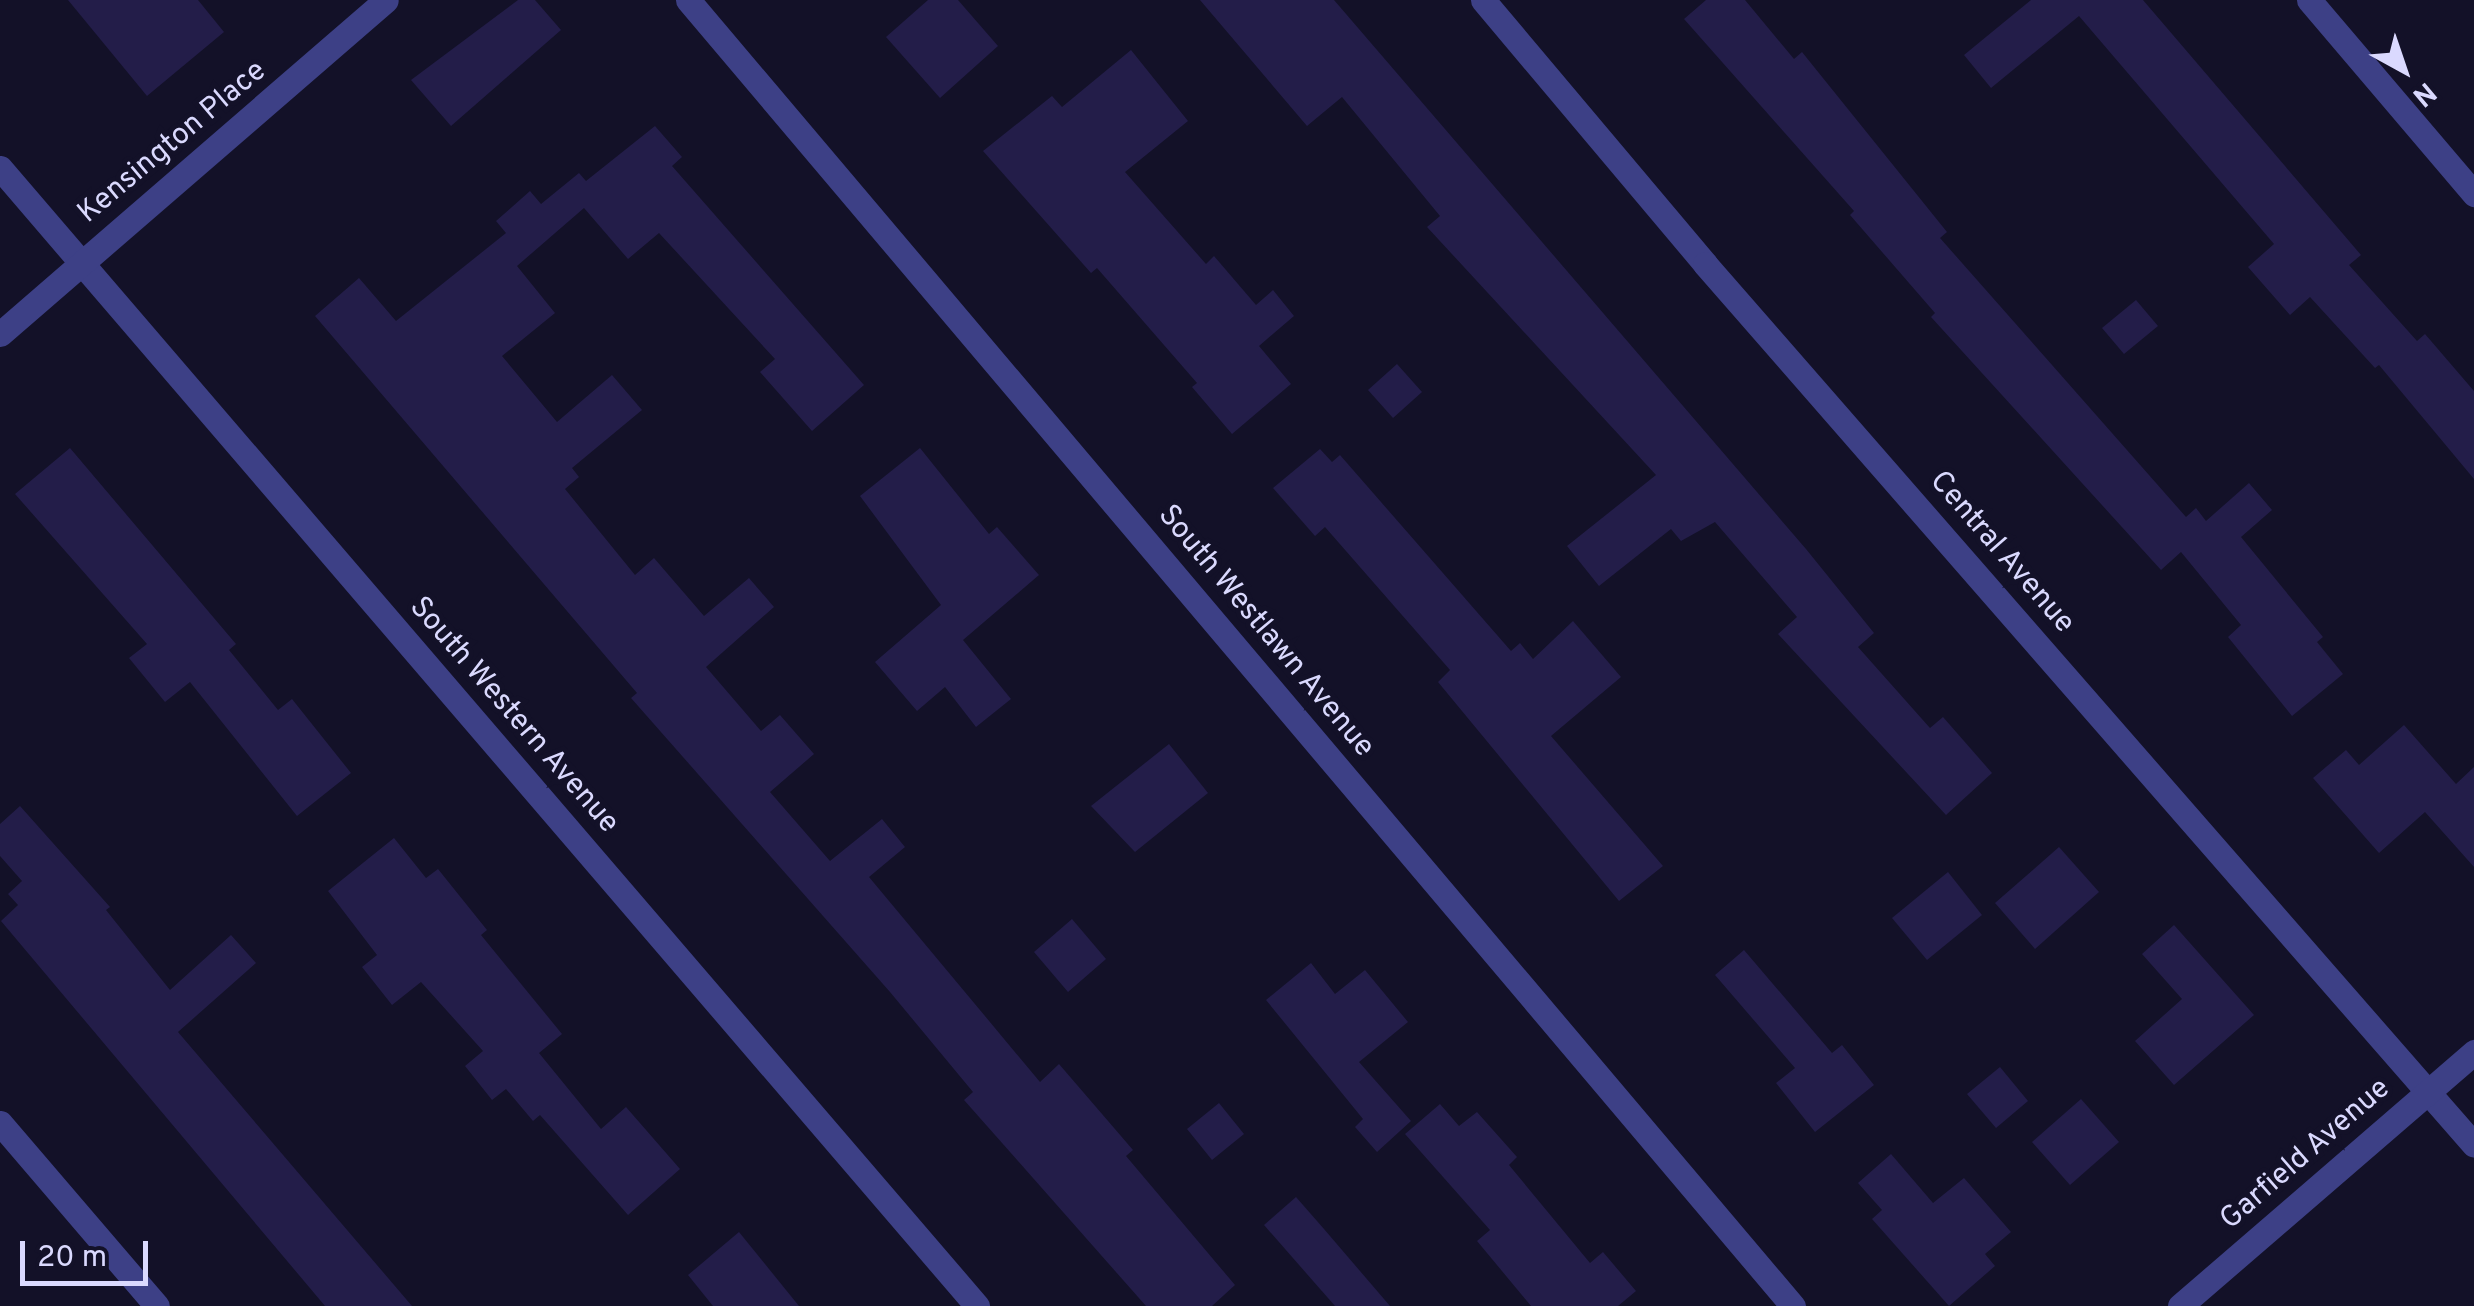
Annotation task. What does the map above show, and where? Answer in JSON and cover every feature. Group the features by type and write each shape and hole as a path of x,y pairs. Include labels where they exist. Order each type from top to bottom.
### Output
{"street":[{"name":"Kensington Place","path":"0,334 386,0"},
{"name":"South Westlawn Avenue","path":"688,0 1793,1306"},
{"name":"Central Avenue","path":"1483,0 1704,264 2474,1145"},
{"path":"2309,0 2474,194"},
{"name":"South Western Avenue","path":"0,168 977,1306"},
{"name":"Garfield Avenue","path":"2180,1306 2474,1052"},
{"path":"0,1124 157,1306"}],"building":[{"path":"68,0 198,0 224,32 147,96"},
{"path":"518,0 535,0 561,30 451,126 411,80"},
{"path":"928,0 958,0 998,46 940,98 886,37"},
{"path":"1200,0 1334,0 1806,549 1874,633 1858,647 1930,728 1943,717 1992,773 1946,815 1778,634 1797,617 1715,522 1681,541 1671,529 1599,586 1567,546 1656,475 1427,227 1440,216 1342,97 1307,126"},
{"path":"1706,0 1745,0 1794,59 1802,52 1947,232 1940,238 2186,517 2196,508 2206,521 2249,483 2272,510 2241,537 2323,637 2317,642 2343,674 2292,716 2228,637 2241,625 2181,552 2161,570 1931,317 1935,313 1850,215 1854,211 1684,19"},
{"path":"2031,0 2143,0 2361,255 2349,265 2417,341 2425,334 2474,391 2474,479 2379,365 2375,368 2310,297 2290,315 2248,267 2274,244 2079,16 1991,88 1964,55"},
{"path":"1131,50 1188,121 1125,172 1206,264 1214,256 1256,305 1273,290 1294,316 1259,346 1291,384 1232,434 1192,387 1197,383 1097,268 1091,273 983,151 1052,96 1062,107"},
{"path":"655,126 682,157 672,166 864,385 812,431 760,372 775,359 659,233 628,259 584,208 517,266 555,313 502,356 557,422 612,375 642,410 572,468 579,477 565,489 635,575 654,558 704,616 749,578 774,607 706,667 761,731 780,715 814,754 770,792 830,861 882,819 905,847 869,877 1040,1082 1059,1064 1133,1150 1126,1156 1235,1285 1212,1306 1146,1306 964,1100 973,1092 631,698 637,693 315,316 359,278 396,321 506,233 496,221 530,191 541,204 579,173 586,181"},
{"path":"2136,300 2158,326 2124,354 2102,328"},
{"path":"1397,364 1422,392 1393,418 1368,390"},
{"path":"70,448 236,644 229,650 278,710 292,699 351,773 297,816 190,682 165,702 129,658 147,644 15,494"},
{"path":"920,448 989,534 997,527 1039,575 963,640 1011,699 976,727 945,687 917,711 875,662 941,605 860,496"},
{"path":"1320,449 1332,462 1340,455 1511,651 1520,643 1533,659 1573,621 1621,677 1551,736 1663,866 1619,901 1438,682 1450,670 1325,527 1315,536 1273,488"},
{"path":"2404,725 2456,784 2474,767 2474,867 2425,812 2379,853 2313,778 2346,750 2359,765"},
{"path":"1169,744 1208,793 1135,852 1091,806"},
{"path":"20,806 110,907 106,910 170,990 231,935 256,963 178,1032 412,1306 325,1306 1,921 18,905 8,894 22,881 0,856 0,824"},
{"path":"394,838 426,878 438,869 487,930 481,935 562,1034 539,1053 601,1129 626,1107 680,1169 628,1215 540,1115 533,1121 506,1089 492,1100 465,1066 483,1051 421,982 392,1005 362,967 377,955 328,891"},
{"path":"2059,847 2099,892 2035,949 1995,903"},
{"path":"1948,872 1982,915 1927,960 1892,918"},
{"path":"1072,919 1106,959 1068,992 1034,952"},
{"path":"2174,925 2254,1015 2174,1085 2135,1041 2182,999 2142,954"},
{"path":"1744,950 1832,1053 1842,1045 1874,1085 1815,1132 1776,1083 1795,1068 1715,975"},
{"path":"1311,963 1335,994 1365,970 1408,1022 1359,1062 1411,1121 1377,1152 1355,1127 1363,1119 1266,1000"},
{"path":"2000,1067 2028,1101 1996,1128 1967,1094"},
{"path":"2081,1099 2119,1142 2070,1185 2032,1142"},
{"path":"1219,1103 1244,1134 1212,1160 1187,1129"},
{"path":"1440,1104 1459,1126 1477,1112 1517,1157 1509,1165 1590,1263 1603,1252 1636,1291 1618,1306 1531,1306 1477,1241 1490,1230 1405,1134"},
{"path":"1891,1154 1933,1203 1964,1178 2011,1232 1985,1254 1995,1266 1949,1306 1872,1219 1882,1210 1858,1183"},
{"path":"1296,1197 1390,1306 1335,1306 1264,1225"},
{"path":"739,1232 799,1306 713,1306 688,1275"}]}
